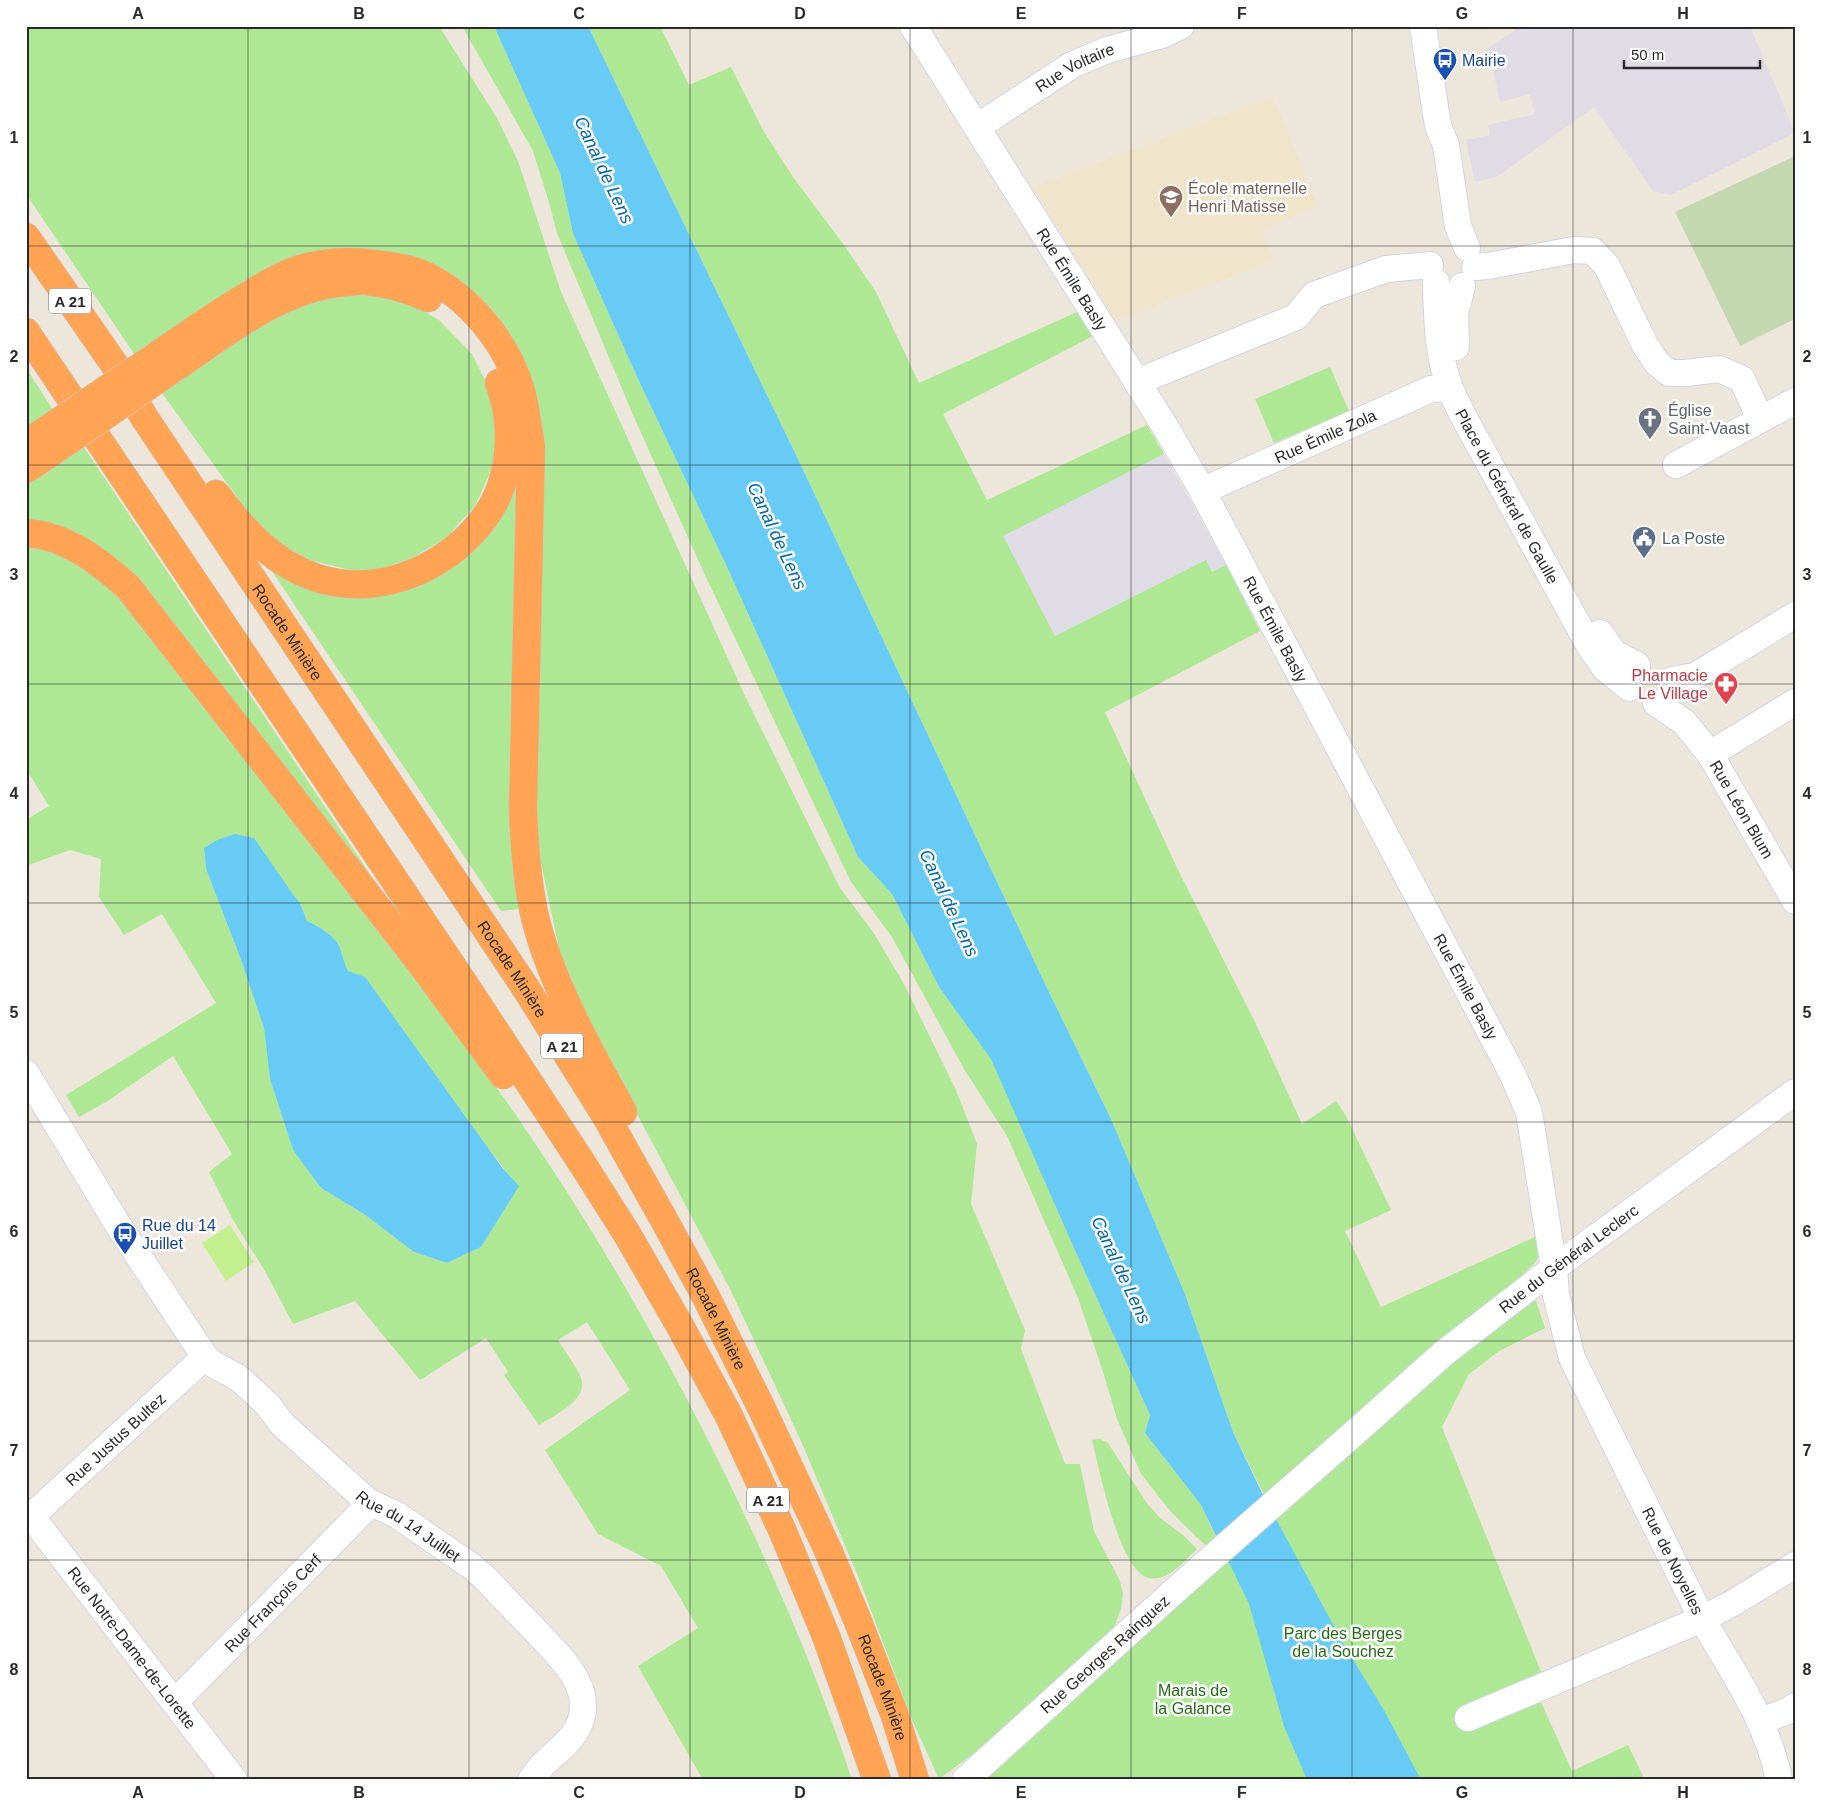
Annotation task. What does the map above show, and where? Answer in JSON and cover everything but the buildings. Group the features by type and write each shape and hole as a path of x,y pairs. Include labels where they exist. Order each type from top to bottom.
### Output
{"highway":[{"name":"Rocade Minière","path":"26,237 114,364 144,417 526,987 604,1113 706,1295 757,1398 827,1548 895,1716 915,1780"},
{"path":"31,453 171,358 234,304 290,272 317,264 343,262 397,266 424,275 452,292 475,313 494,336 510,364 521,390 531,447 523,807 524,839 534,912 548,957 564,996 601,1072 660,1181 664,1218"},
{"path":"114,364 157,409 187,454 246,532 266,550 291,566 316,578 340,583 364,584 396,579 429,566 450,553 472,533 492,507 504,478 508,447 507,415 500,386 490,362 474,336 458,319 432,300 402,287 364,281 326,284 290,296 171,358"},
{"name":"A 21","path":"26,332 463,982 627,1234 680,1326 728,1416 783,1532 826,1636 877,1780"},
{"path":"26,533 40,533 73,547 102,564 128,587 422,965 531,1112 572,1171 627,1234"}],"street":[{"name":"Rue Émile Basly","path":"912,26 1137,382 1202,491 1520,1091 1528,1112 1554,1268"},
{"name":"Rue Voltaire","path":"977,127 1072,65 1107,50 1162,35 1181,26"},
{"path":"1423,26 1439,129 1436,146 1452,265"},
{"path":"1137,382 1296,317 1314,295 1386,269 1452,265 1488,266 1574,250 1593,251 1607,266 1645,345 1657,363 1669,373 1719,369 1742,379 1760,420"},
{"name":"Place du Général de Gaulle","path":"1452,265 1440,345 1450,388 1467,423 1589,645 1605,668 1633,677"},
{"name":"Place du Général de Gaulle","path":"1452,265 1456,342 1464,380 1476,408 1602,638 1633,677"},
{"name":"Rue Émile Zola","path":"1202,491 1431,389 1450,388"},
{"path":"1676,465 1795,401"},
{"path":"1666,690 1668,670 1658,662 1647,661 1633,677 1633,696 1648,704 1666,690 1694,676 1795,615"},
{"name":"Rue Léon Blum","path":"1666,690 1684,722 1710,754 1795,901"},
{"path":"1710,754 1795,702"},
{"name":"Rue du 14 Juillet","path":"26,1073 118,1224 205,1357 243,1382 268,1405 282,1424 371,1504 397,1515 471,1566 485,1578 572,1672 583,1700 581,1721 570,1740 543,1764 531,1780"},
{"name":"Rue du Général Leclerc","path":"1243,1530 1444,1353 1554,1268 1795,1092"},
{"name":"Rue de Noyelles","path":"1468,1718 1702,1619 1572,1358 1556,1295 1554,1268"},
{"name":"Rue Justus Bultez","path":"29,1518 205,1357"},
{"name":"Rue François Cerf","path":"175,1702 371,1504"},
{"name":"Rue Notre-Dame-de-Lorette","path":"29,1518 175,1702 234,1780"},
{"name":"Rue Georges Rainguez","path":"965,1780 1243,1530"},
{"path":"1779,1780 1776,1761 1761,1721 1702,1619 1733,1603 1795,1565"},
{"path":"1761,1721 1790,1710 1795,1706"}],"shaded area":[{"path":"1522,26 1750,26 1795,133 1671,195 1653,191 1594,107 1498,176 1475,182 1466,140 1490,135 1488,125 1535,114 1530,94 1500,102 1491,60 1487,61 1486,59 1485,50"},
{"name":"École maternelle Henri Matisse","path":"1273,96 1318,206 1262,230 1274,261 1116,321 1033,187"},
{"path":"1164,454 1226,565 1212,572 1205,561 1055,636 1002,536"}],"green space":[{"path":"26,26 439,26 497,118 518,161 561,292 745,696 840,888 873,932 904,984 956,1090 977,1144 971,1204 1025,1330 1021,1349 1065,1464 1080,1464 1094,1531 1120,1581 1123,1594 1121,1609 1114,1628 977,1751 939,1779 912,1720 860,1581 801,1441 730,1289 594,1033 559,949 537,844 527,369 422,263 137,358 26,194"},
{"path":"462,26 494,26 560,173 573,234 638,379 727,567 858,857 892,894 939,987 992,1059 1073,1246 1150,1415 1145,1433 1201,1505 1216,1537 1207,1547 1171,1512 1141,1474 1117,1419 1078,1298 1007,1136 964,1069 892,937 851,882 704,573 633,415 557,233 533,151"},
{"name":"Parc des Berges de la Souchez","path":"588,26 660,26 689,85 731,67 764,132 793,177 844,245 876,292 919,383 1077,312 1093,336 943,414 987,500 1147,425 1164,454 1003,536 1055,636 1206,560 1212,572 1226,565 1260,631 1105,712 1179,872 1256,1024 1302,1124 1336,1101 1346,1116 1391,1210 1345,1231 1381,1307 1537,1236 1538,1258 1522,1275 1537,1304 1545,1328 1499,1351 1469,1374 1442,1427 1542,1674 1475,1729 1541,1702 1572,1771 1628,1745 1645,1780 986,1780 1227,1561 1276,1519 1233,1432 1185,1294 1111,1119 1047,988 798,459"},
{"path":"1795,156 1795,319 1740,346 1675,212"},
{"path":"373,294 406,301 439,320 472,354 489,388 497,423 493,466 475,506 446,538 412,558 378,570 350,570 310,560 284,547 250,515 162,393 246,334 291,310 314,301 339,295"},
{"path":"1330,367 1349,411 1274,443 1255,399"},
{"path":"26,368 55,413 26,434"},
{"path":"83,446 376,883 384,899 83,538 49,523 26,519 26,484"},
{"path":"509,481 524,482 527,908 501,911 271,570 404,585"},
{"path":"26,545 52,551 76,562 119,593 470,1052 552,1169 631,1297 703,1429 794,1625 825,1702 852,1780 703,1780 638,1666 698,1628 661,1566 598,1534 545,1450 630,1390 587,1322 558,1340 581,1378 582,1386 580,1393 569,1406 539,1425 504,1375 508,1372 486,1338 420,1380 355,1301 293,1324 265,1271 233,1220 209,1172 232,1154 173,1056 106,1102 79,1117 66,1095 216,1003 162,914 124,935 99,897 101,859 70,850 26,866 26,820 49,806 26,769","holes":["217,840 292,893 300,903 307,921 335,939 348,971 518,1186 481,1247 447,1263 414,1252 364,1214 321,1188 293,1150 270,1079 264,1028 240,957 206,869 204,848"]},
{"path":"230,1225 254,1262 226,1281 202,1243"},
{"path":"1100,1439 1108,1443 1146,1502 1159,1517 1183,1535 1197,1549 1175,1570 1163,1577 1149,1578 1138,1571 1128,1558 1112,1517 1092,1440"}],"water":[{"name":"Canal de Lens","path":"494,26 588,26 798,459 1047,988 1111,1119 1185,1294 1233,1432 1262,1493 1343,1643 1385,1712 1421,1780 1307,1780 1284,1726 1249,1604 1201,1505 1145,1433 1150,1415 991,1059 939,987 892,894 858,857 727,567 638,379 573,234 560,173"},
{"path":"235,834 254,838 300,903 307,921 335,939 348,971 365,977 501,1166 519,1186 481,1247 447,1263 414,1252 364,1214 321,1188 293,1150 270,1079 264,1028 240,957 206,869 204,848 217,840"}],"place":[{"name":"Mairie","path":"1445,81"},
{"name":"École maternelle Henri Matisse","path":"1171,218"},
{"name":"Église Saint-Vaast","path":"1650,440"},
{"name":"La Poste","path":"1644,559"},
{"name":"Pharmacie Le Village","path":"1726,705"},
{"name":"Rue du 14 Juillet","path":"125,1255"}],"park label":[{"name":"Marais de la Galance","path":"1193,1699"}]}
